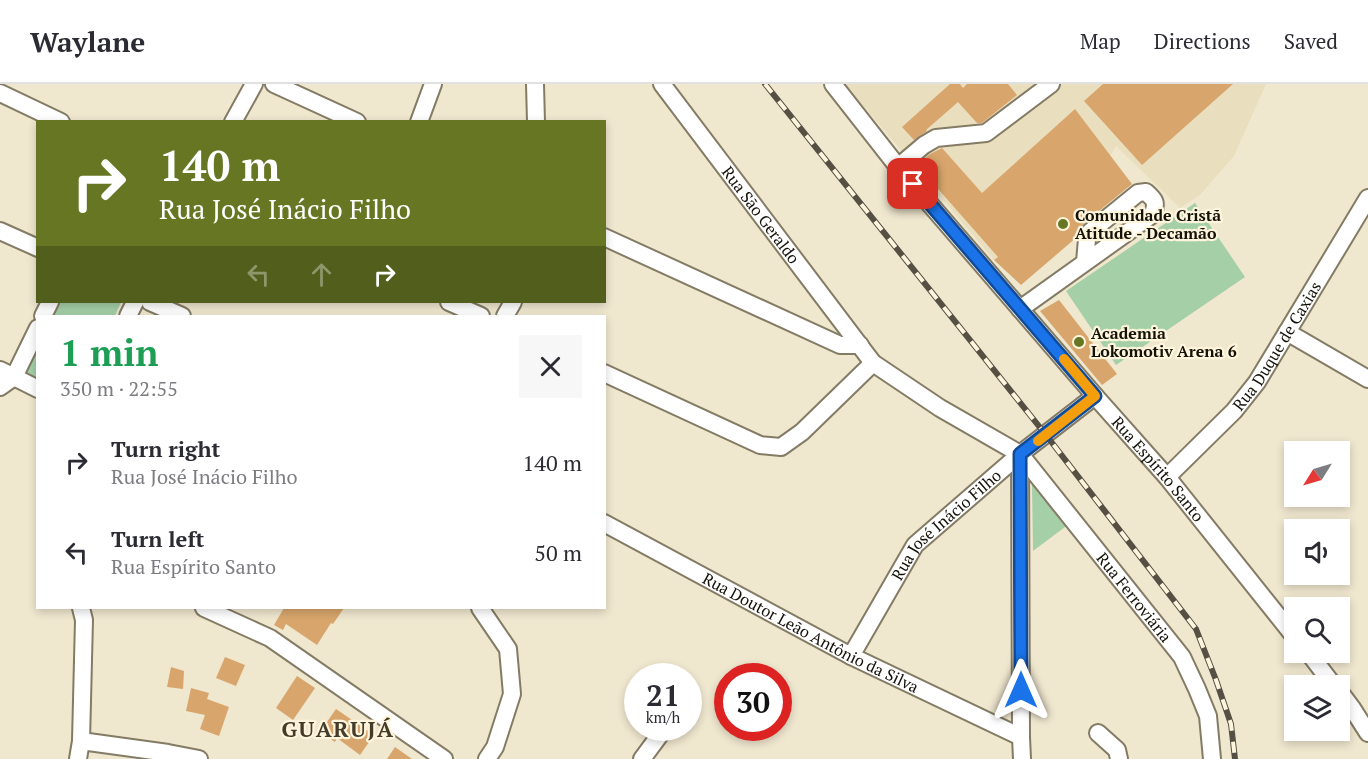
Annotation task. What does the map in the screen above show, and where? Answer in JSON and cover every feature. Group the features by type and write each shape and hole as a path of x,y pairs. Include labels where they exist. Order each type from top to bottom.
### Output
{"street":[{"path":"234,120 254,84"},
{"path":"274,84 353,120"},
{"path":"420,120 432,84"},
{"path":"535,84 536,120"},
{"name":"Rua São Geraldo","path":"662,84 873,363"},
{"name":"Rua Espírito Santo","path":"833,84 898,167 1167,477 1284,623"},
{"path":"898,167 936,138 986,133 1051,84"},
{"path":"0,93 57,120"},
{"path":"1020,309 1153,214 1156,206 1146,192 1138,194 1090,232 1087,239 1085,262"},
{"name":"Rua Duque de Caxias","path":"1167,477 1234,411 1257,382 1368,198"},
{"path":"0,231 36,247"},
{"path":"606,238 840,345 860,345"},
{"path":"152,303 180,315"},
{"path":"451,303 479,315"},
{"path":"36,331 5,378 36,388"},
{"path":"1287,332 1368,379"},
{"path":"606,374 760,445 781,447 802,432 873,363 940,408 1020,454 1022,759"},
{"name":"Rua José Inácio Filho","path":"851,656 915,545 1020,454 1095,396"},
{"name":"Rua Ferroviária","path":"1020,454 1182,657 1208,716 1212,759"},
{"name":"Rua Doutor Leão Antônio da Silva","path":"606,524 851,656 1021,737"},
{"path":"78,759 81,741 84,620 81,609"},
{"path":"206,609 270,638 444,759"},
{"path":"481,609 508,649 512,694 495,747 487,759"},
{"path":"1316,663 1326,675"},
{"path":"1350,705 1368,734"},
{"path":"1098,733 1117,750 1119,759"},
{"path":"81,741 199,759"},
{"path":"642,759 655,741"}],"shaded area":[{"path":"845,84 1266,84 1234,156 1200,195 1180,208 1116,146 1110,156 994,260"}],"green space":[{"path":"1195,203 1245,277 1116,365 1066,291"},
{"path":"58,303 121,303 115,315 52,315"},
{"path":"36,349 36,379 26,374"},
{"path":"1033,483 1069,524 1033,551 1032,485"}],"building":[{"path":"950,84 960,84 963,88 967,84 1008,84 1017,95 982,123 977,123 958,102 914,140 902,127"},
{"path":"1103,84 1233,84 1142,165 1084,101"},
{"path":"1075,109 1132,184 1083,224 1077,237 1021,285 994,260 998,257 917,165 942,148 982,193"},
{"name":"Academia Lokomotiv Arena 6","path":"1059,300 1117,374 1102,385 1040,311"},
{"path":"283,609 343,609 317,645 286,624 283,630 274,625"},
{"path":"225,657 245,665 236,686 216,678"},
{"path":"171,667 184,671 183,689 167,687"},
{"path":"297,676 315,688 293,720 276,708"},
{"path":"191,688 209,693 207,699 229,707 219,736 200,729 205,715 186,711"},
{"path":"336,709 374,735 360,755 337,738 335,742 320,732"},
{"path":"395,747 412,759 387,759"}],"railway":[{"path":"765,84 1046,435 1196,629 1231,724 1235,759"}],"slow traffic":[{"path":"1038,441 1095,396 1064,359"}],"place":[{"name":"Comunidade Cristã Atitude - Decamão","path":"1063,224"},
{"name":"Academia Lokomotiv Arena 6","path":"1079,342"}],"district":[{"name":"GUARUJÁ","path":"338,728"}],"route":[{"path":"913,184 1095,396 1020,454 1021,690"}]}
